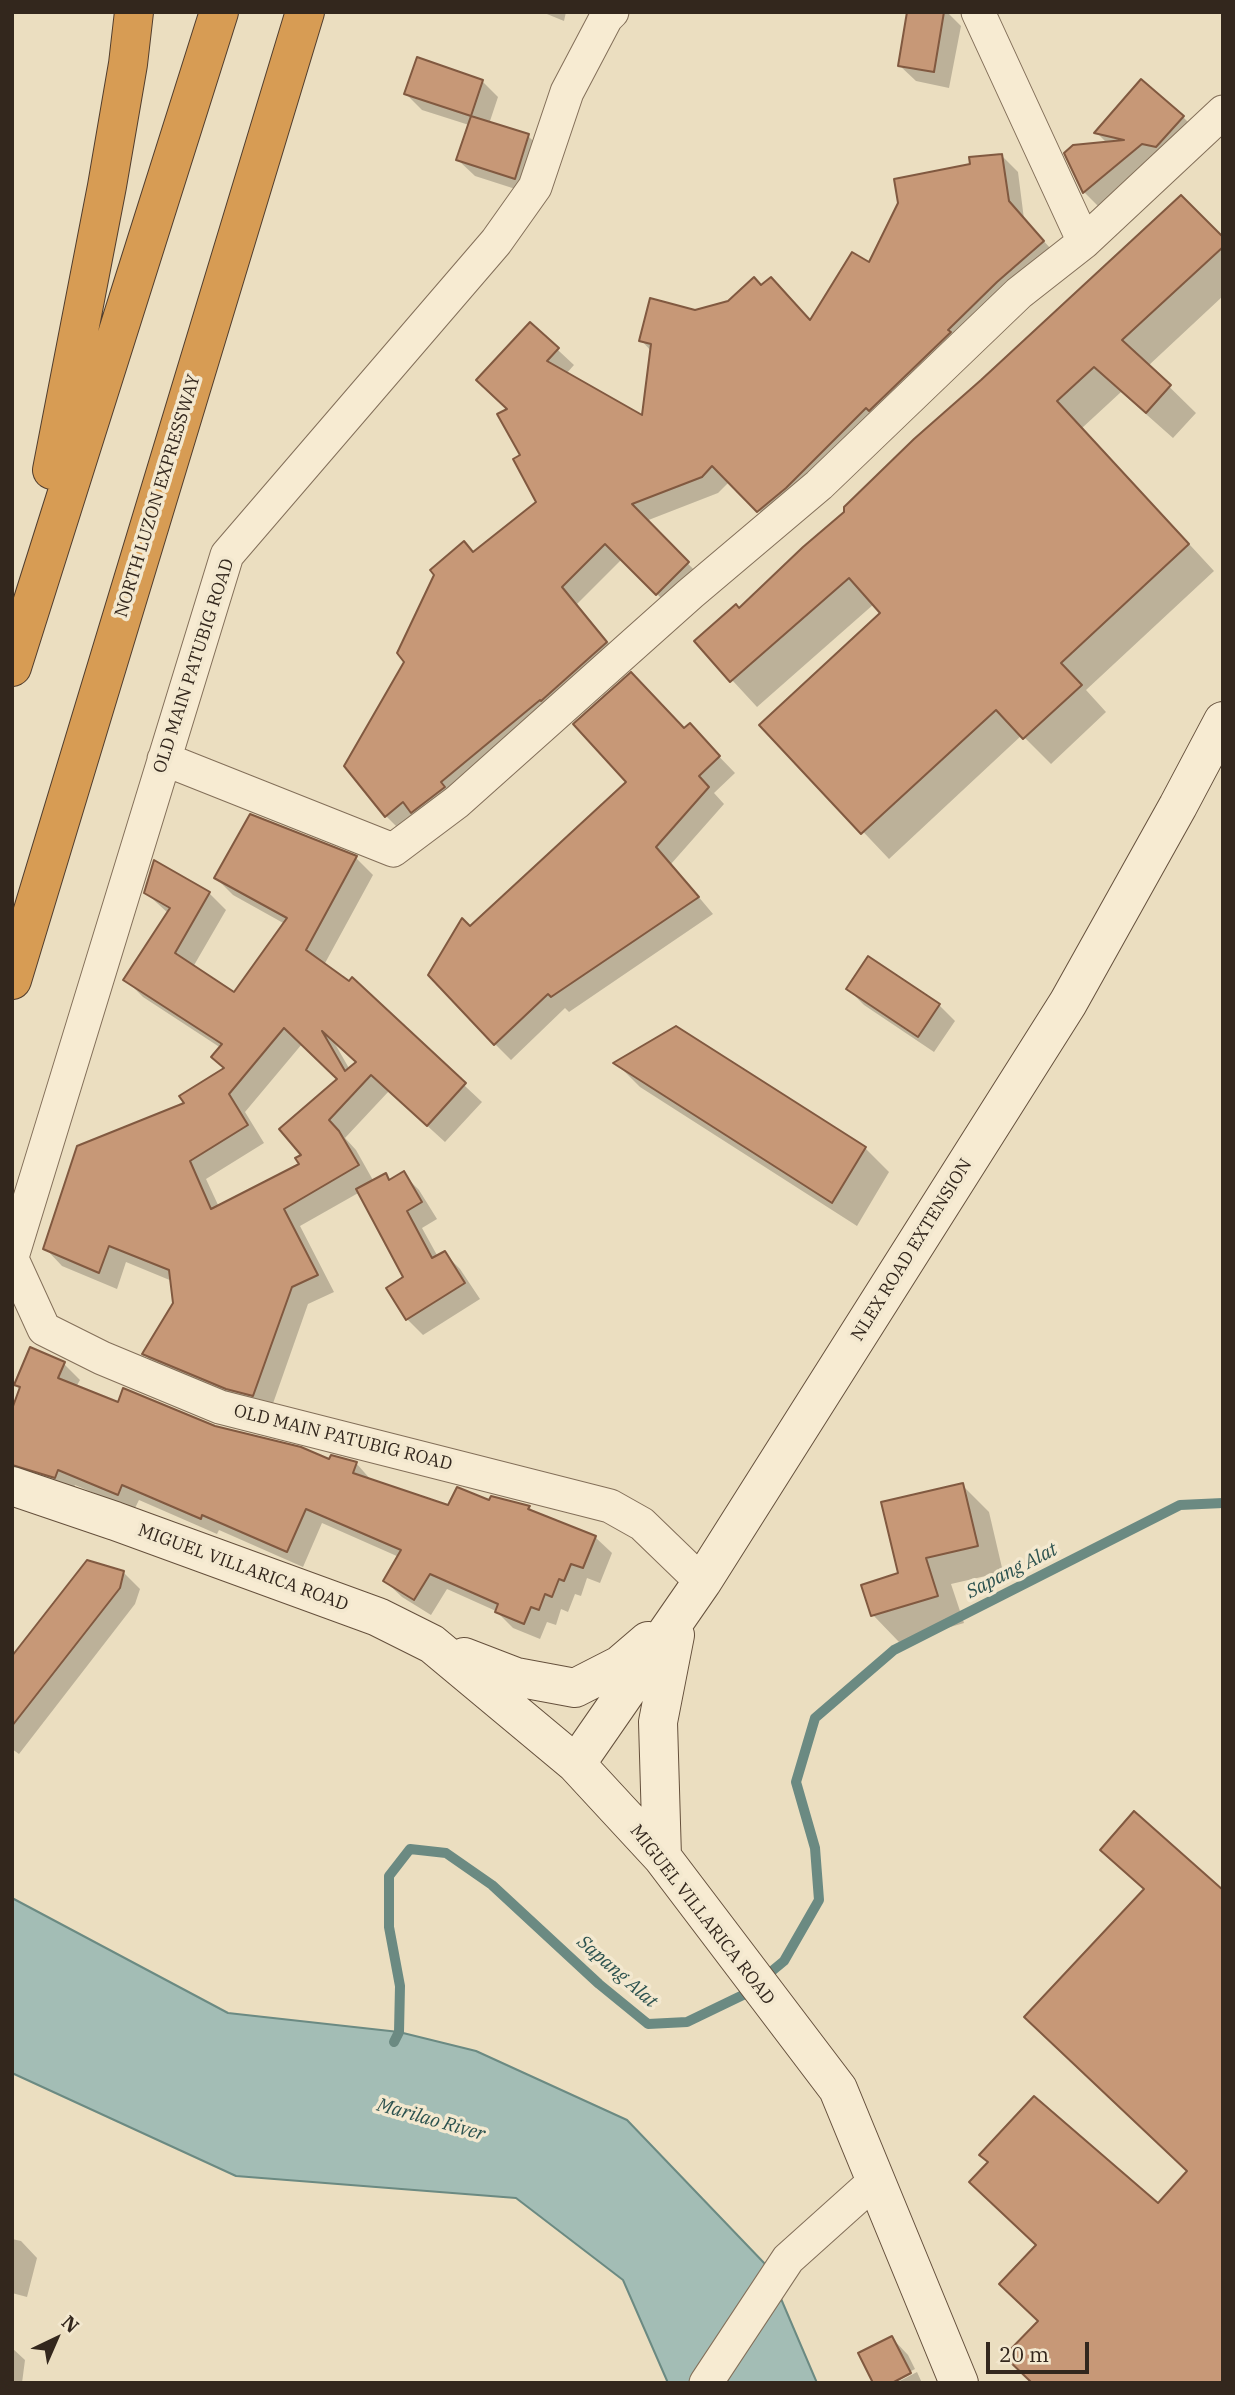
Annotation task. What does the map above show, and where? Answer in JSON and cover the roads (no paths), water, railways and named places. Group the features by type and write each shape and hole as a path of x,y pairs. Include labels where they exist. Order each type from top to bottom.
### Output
{"highway":[{"path":"14,660 107,186 134,12"},
{"path":"14,660 219,12"},
{"name":"NORTH LUZON EXPRESSWAY","path":"12,980 305,12"}],"main road":[{"name":"NLEX ROAD EXTENSION","path":"576,1765 691,1597 1068,1003 1223,721"},
{"name":"MIGUEL VILLARICA ROAD","path":"15,1498 116,1521 378,1617 432,1644 576,1765 662,1857 838,2089 959,2383"},
{"path":"432,1644 516,1677 575,1688 620,1665 691,1597"},
{"path":"662,1857 658,1722 670,1652 691,1597"}],"street":[{"name":"OLD MAIN PATUBIG ROAD","path":"612,12 606,18 567,92 535,187 496,242 227,555 12,1258 44,1329 102,1358 220,1407 610,1506 642,1524 691,1597"},
{"path":"978,12 1084,242"},
{"path":"164,759 393,850 457,802 690,594 819,485 1019,293 1084,242 1193,143 1223,112"},
{"path":"706,2383 788,2259 876,2180"}],"water":[{"name":"Marilao River","path":"12,1898 228,2013 399,2032 476,2051 627,2120 767,2266 817,2383 668,2383 623,2280 516,2198 236,2176 12,2073"}],"waterway":[{"name":"Sapang Alat","path":"394,2042 399,2032 400,1986 389,1927 389,1876 410,1849 446,1853 492,1885 599,1984 648,2024 687,2022 743,1995 784,1961 819,1900 815,1848 796,1782 815,1718 894,1650 1180,1505 1223,1503"}]}
